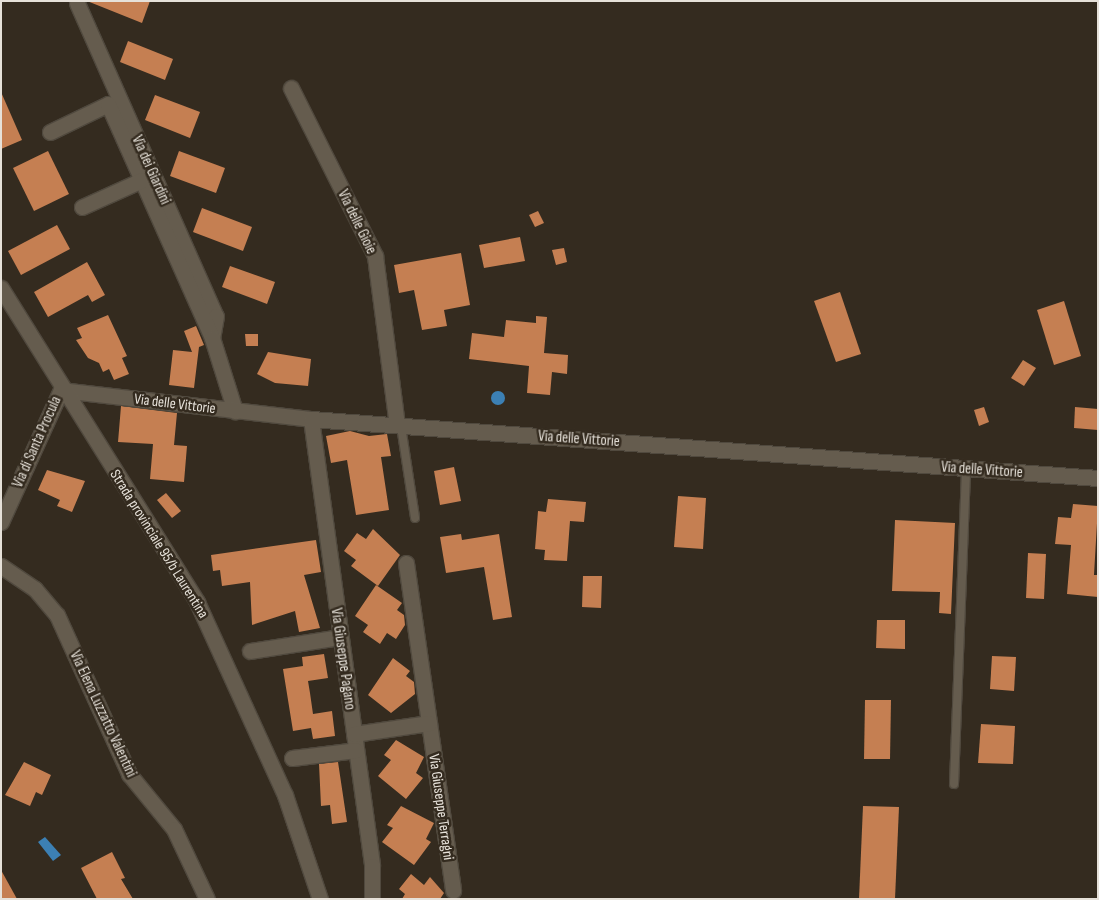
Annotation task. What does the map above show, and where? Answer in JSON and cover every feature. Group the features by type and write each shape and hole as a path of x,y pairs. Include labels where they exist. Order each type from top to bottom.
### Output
{"street":[{"name":"Via dei Giardini","path":"77,3 216,316 212,338"},
{"name":"Via delle Gioie","path":"291,88 375,256 399,426"},
{"name":"Via dei Giardini","path":"50,132 108,104 212,338 236,411"},
{"path":"82,207 142,180"},
{"name":"Strada provinciale 95/b Laurentina","path":"1,288 60,390 205,618 285,795 320,899"},
{"name":"Via delle Vittorie","path":"60,390 311,419 1098,478"},
{"name":"Via di Santa Procula","path":"1,522 60,390"},
{"name":"Via Giuseppe Pagano","path":"311,419 354,734 372,899"},
{"name":"Via Giuseppe Terragni","path":"406,563 453,891"},
{"name":"Via Elena Luzzatto Valentini","path":"1,566 35,589 57,615 129,774 174,829 207,899"},
{"path":"250,651 340,637"},
{"path":"354,734 429,723"},
{"path":"292,758 356,750"}],"lane":[{"path":"399,426 415,518"},
{"path":"954,784 966,468"}],"water":[{"path":"495,391 501,391 505,398 501,405 495,405 491,401 491,395"},
{"path":"45,837 61,855 53,861 38,842"}],"building":[{"path":"87,1 150,1 142,23"},
{"path":"128,41 173,59 165,80 120,62"},
{"path":"1,92 22,140 1,149"},
{"path":"155,95 200,112 190,138 145,120"},
{"path":"48,151 69,194 34,211 13,168"},
{"path":"179,151 225,168 216,193 170,176"},
{"path":"202,208 252,227 243,251 193,232"},
{"path":"538,211 544,223 535,227 529,215"},
{"path":"57,225 70,249 21,275 8,251"},
{"path":"520,237 525,261 484,268 479,245"},
{"path":"564,248 567,262 556,265 552,250"},
{"path":"461,253 470,305 444,310 447,326 422,330 414,290 399,293 394,265"},
{"path":"87,262 105,295 92,302 88,295 48,317 34,292"},
{"path":"230,266 275,282 267,304 222,287"},
{"path":"840,292 861,354 836,362 814,301"},
{"path":"1064,301 1081,356 1054,365 1037,310"},
{"path":"108,315 127,356 122,358 129,374 114,380 109,369 103,372 99,363 88,358 76,340 82,338 77,328"},
{"path":"536,316 547,317 544,353 568,355 567,374 552,372 550,395 527,393 529,366 469,359 472,333 504,337 506,320 536,323"},
{"path":"196,326 204,345 199,347 194,388 169,385 173,350 192,352 184,331"},
{"path":"245,334 258,334 258,346 246,346"},
{"path":"268,352 311,359 308,386 275,383 257,374"},
{"path":"1023,360 1036,368 1024,386 1011,378"},
{"path":"121,406 177,413 174,445 187,446 184,482 150,479 153,444 118,442"},
{"path":"984,407 989,422 979,426 974,410"},
{"path":"1075,407 1098,409 1098,430 1074,428"},
{"path":"350,431 369,436 387,434 391,456 381,457 389,510 356,515 347,460 331,463 326,436"},
{"path":"454,467 461,501 440,505 434,471"},
{"path":"47,470 85,481 72,512 57,506 60,500 38,490"},
{"path":"166,493 181,511 172,518 157,500"},
{"path":"678,496 706,498 703,549 674,547"},
{"path":"548,499 586,502 584,522 570,521 567,561 544,560 545,550 535,549 538,511 546,512"},
{"path":"1073,504 1098,506 1094,575 1098,575 1098,597 1067,594 1071,545 1055,544 1058,517 1071,518"},
{"path":"895,520 955,523 951,614 939,613 940,592 892,591"},
{"path":"373,529 400,555 378,586 351,566 356,560 344,551 357,533 366,539"},
{"path":"461,534 462,540 499,534 512,617 493,620 484,567 446,573 440,537"},
{"path":"316,540 321,572 304,575 320,628 299,632 295,611 252,625 250,582 222,586 220,570 213,571 211,555"},
{"path":"1028,553 1046,554 1044,599 1026,598"},
{"path":"583,576 602,576 601,608 582,607"},
{"path":"376,585 402,603 397,610 404,615 405,625 396,639 387,633 380,644 363,632 368,625 355,616"},
{"path":"877,620 905,620 905,649 876,648"},
{"path":"324,654 328,678 308,681 313,714 332,711 335,736 313,739 311,728 293,731 283,669 303,666 302,657"},
{"path":"992,656 1016,657 1014,691 990,689"},
{"path":"393,658 410,671 406,676 414,682 415,694 391,713 368,695"},
{"path":"865,700 891,700 890,759 864,759"},
{"path":"981,724 1015,726 1013,764 978,763"},
{"path":"396,740 424,757 416,773 423,778 406,799 378,776 391,760 384,755"},
{"path":"24,762 51,775 42,795 36,792 30,806 5,795"},
{"path":"338,762 347,822 332,824 330,805 321,806 319,764"},
{"path":"401,806 434,823 426,839 431,842 414,865 382,842 393,828 387,825"},
{"path":"863,806 899,807 895,899 859,899"},
{"path":"112,852 125,878 121,879 133,899 97,899 81,868"},
{"path":"1,870 17,899 1,899"},
{"path":"411,874 424,885 430,877 444,893 440,899 402,899 405,894 399,889"}]}
